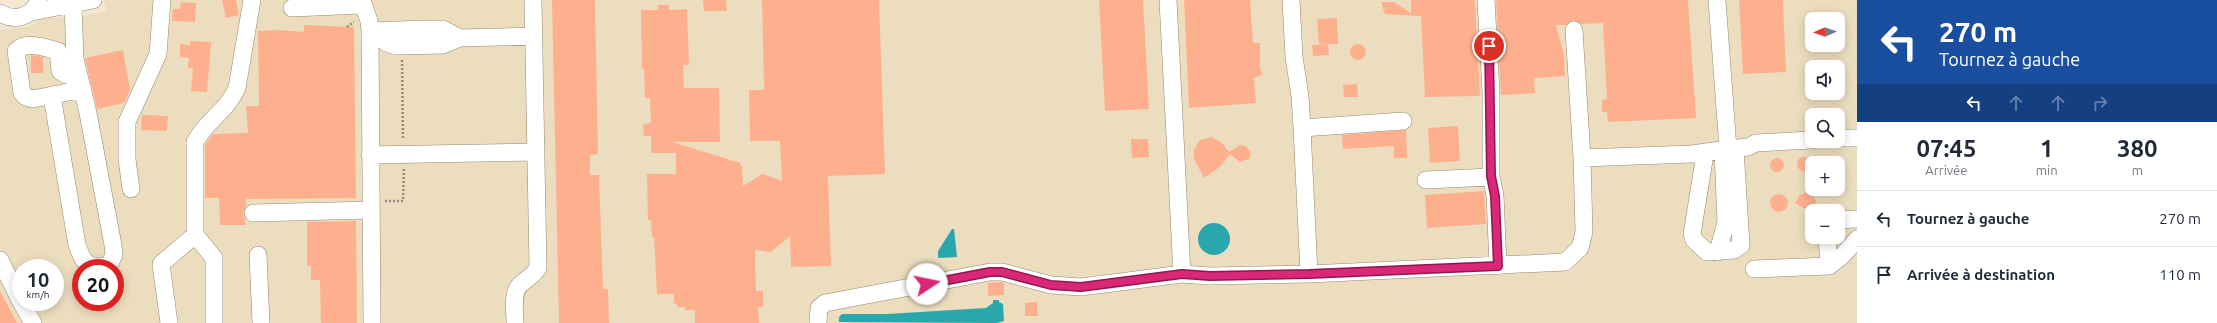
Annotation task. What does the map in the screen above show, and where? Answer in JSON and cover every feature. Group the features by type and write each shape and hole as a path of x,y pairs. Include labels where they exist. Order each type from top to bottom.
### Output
{"street":[{"path":"2,17 20,17 35,6 93,0"},
{"path":"131,189 127,160 127,122 158,54 162,0"},
{"path":"214,323 214,258 195,235 195,142 202,129 228,105 237,88 252,0"},
{"path":"515,323 516,291 521,284 533,277 538,268 533,0"},
{"path":"1168,0 1182,274"},
{"path":"1291,0 1294,57 1300,96 1309,274"},
{"path":"1486,0 1491,92 1491,176 1495,196 1498,266"},
{"path":"1705,154 1692,234 1694,240 1707,252 1718,252 1726,222 1729,149 1717,0"},
{"path":"292,8 362,2 369,21 372,323"},
{"path":"52,96 77,245 83,261 91,266 100,267 110,265 114,254 114,245 83,89 78,72 66,3"},
{"path":"370,31 443,29 460,38"},
{"path":"818,323 819,308 825,303 990,272 1002,272 1064,287 1081,287 1182,274 1210,276 1309,274 1565,262 1580,248 1584,232 1582,158 1574,30"},
{"path":"370,31 387,43 397,46 443,45 460,38 534,36"},
{"path":"78,72 67,75 60,71 58,52 33,45 19,47 16,50 22,92 26,97 33,99 83,89"},
{"path":"1302,128 1403,121"},
{"path":"1845,138 1857,138"},
{"path":"1582,158 1705,154 1748,147 1756,143 1805,140"},
{"path":"370,155 536,152"},
{"path":"1426,180 1491,176"},
{"path":"252,213 370,206"},
{"path":"1845,220 1857,219"},
{"path":"169,323 161,264 195,235"},
{"path":"1754,269 1829,266 1842,256 1857,239"},
{"path":"1827,244 1829,266"},
{"path":"258,256 261,323"},
{"path":"0,260 12,284"},
{"path":"26,311 33,323"}],"path":[{"path":"370,206 404,201 402,56 397,46"}],"shaded area":[{"path":"104,0 1857,0 1857,323 0,323 0,30 30,26 41,20 49,18 84,16 107,11"}],"water":[{"path":"1214,223 1223,226 1227,230 1230,239 1227,248 1223,252 1214,255 1205,252 1201,248 1198,239 1201,230 1205,226"},
{"path":"952,229 954,229 957,257 938,258 938,251"},
{"path":"993,300 999,300 999,302 1003,304 1004,321 997,323 839,322 839,317 842,314 887,314 986,308 993,303"}],"building":[{"path":"222,0 236,0 239,15 226,18"},
{"path":"552,0 595,0 598,154 590,155 590,175 599,175 603,289 608,289 609,323 559,323"},
{"path":"703,0 726,0 727,11 704,11"},
{"path":"762,0 879,0 885,174 828,176 831,266 791,267 790,236 771,252 755,250 756,291 763,291 763,307 758,307 759,323 695,323 695,310 685,310 685,307 677,307 677,303 674,304 674,294 657,294 654,237 652,237 651,220 648,220 647,174 676,174 676,153 651,153 651,136 644,136 643,124 651,123 650,98 645,98 644,69 642,69 641,10 658,10 658,5 669,5 669,10 687,9 689,65 683,65 684,88 719,88 720,142 672,142 728,160 739,162 742,167 743,186 762,174 782,181 780,141 750,141 749,90 764,90"},
{"path":"1099,0 1143,0 1149,109 1105,111"},
{"path":"1184,0 1250,0 1253,43 1260,43 1260,69 1263,74 1254,78 1256,103 1189,108"},
{"path":"1411,0 1475,0 1480,96 1425,97 1421,16 1385,14 1381,2 1394,2 1411,13"},
{"path":"1496,0 1688,0 1696,118 1608,122 1607,112 1602,112 1602,100 1607,99 1603,23 1582,24 1573,20 1566,25 1556,25 1564,55 1565,76 1534,78 1535,93 1501,95"},
{"path":"1739,0 1783,0 1786,72 1743,74"},
{"path":"181,2 196,3 195,22 172,21 173,9 180,9"},
{"path":"1337,18 1338,44 1319,44 1317,19"},
{"path":"304,25 354,27 356,198 246,199 246,206 243,213 246,225 220,225 219,198 205,198 205,145 213,134 248,133 246,106 259,106 258,31 278,30 304,32"},
{"path":"190,41 211,42 207,92 191,91 193,68 188,68 189,58 180,57 180,44 190,45"},
{"path":"1328,44 1329,55 1313,56 1312,45"},
{"path":"1358,44 1364,46 1366,52 1364,58 1358,60 1352,58 1350,52 1352,46"},
{"path":"123,50 130,90 124,103 97,109 85,58"},
{"path":"31,55 43,57 43,73 31,73"},
{"path":"1357,84 1358,97 1344,97 1343,85"},
{"path":"142,115 168,116 167,131 141,130"},
{"path":"1458,126 1460,161 1430,163 1428,128"},
{"path":"1406,130 1407,158 1394,158 1394,146 1343,149 1342,135"},
{"path":"1212,137 1222,143 1229,152 1240,145 1246,146 1251,153 1249,159 1240,162 1230,154 1221,166 1204,178 1194,159 1194,150 1200,140"},
{"path":"1131,139 1148,139 1149,157 1132,158"},
{"path":"1804,157 1804,171 1799,169 1797,164 1799,159"},
{"path":"1777,158 1782,160 1784,165 1782,170 1777,172 1772,170 1770,165 1772,160"},
{"path":"1484,191 1486,224 1427,228 1425,195"},
{"path":"1805,193 1805,196 1812,196 1817,201 1814,204 1805,204 1805,209 1795,203 1800,195"},
{"path":"1779,194 1785,197 1788,203 1785,209 1779,212 1773,209 1770,203 1773,197"},
{"path":"356,221 357,323 321,323 320,280 311,280 311,266 307,266 307,222"},
{"path":"988,283 1004,283 1004,295 988,296"},
{"path":"0,291 17,323 0,323"},
{"path":"1037,302 1038,316 1025,316 1025,303"}],"route":[{"path":"927,284 990,272 1002,272 1051,285 1081,287 1182,274 1210,276 1309,274 1498,266 1495,196 1491,176 1491,92 1489,46"}]}
